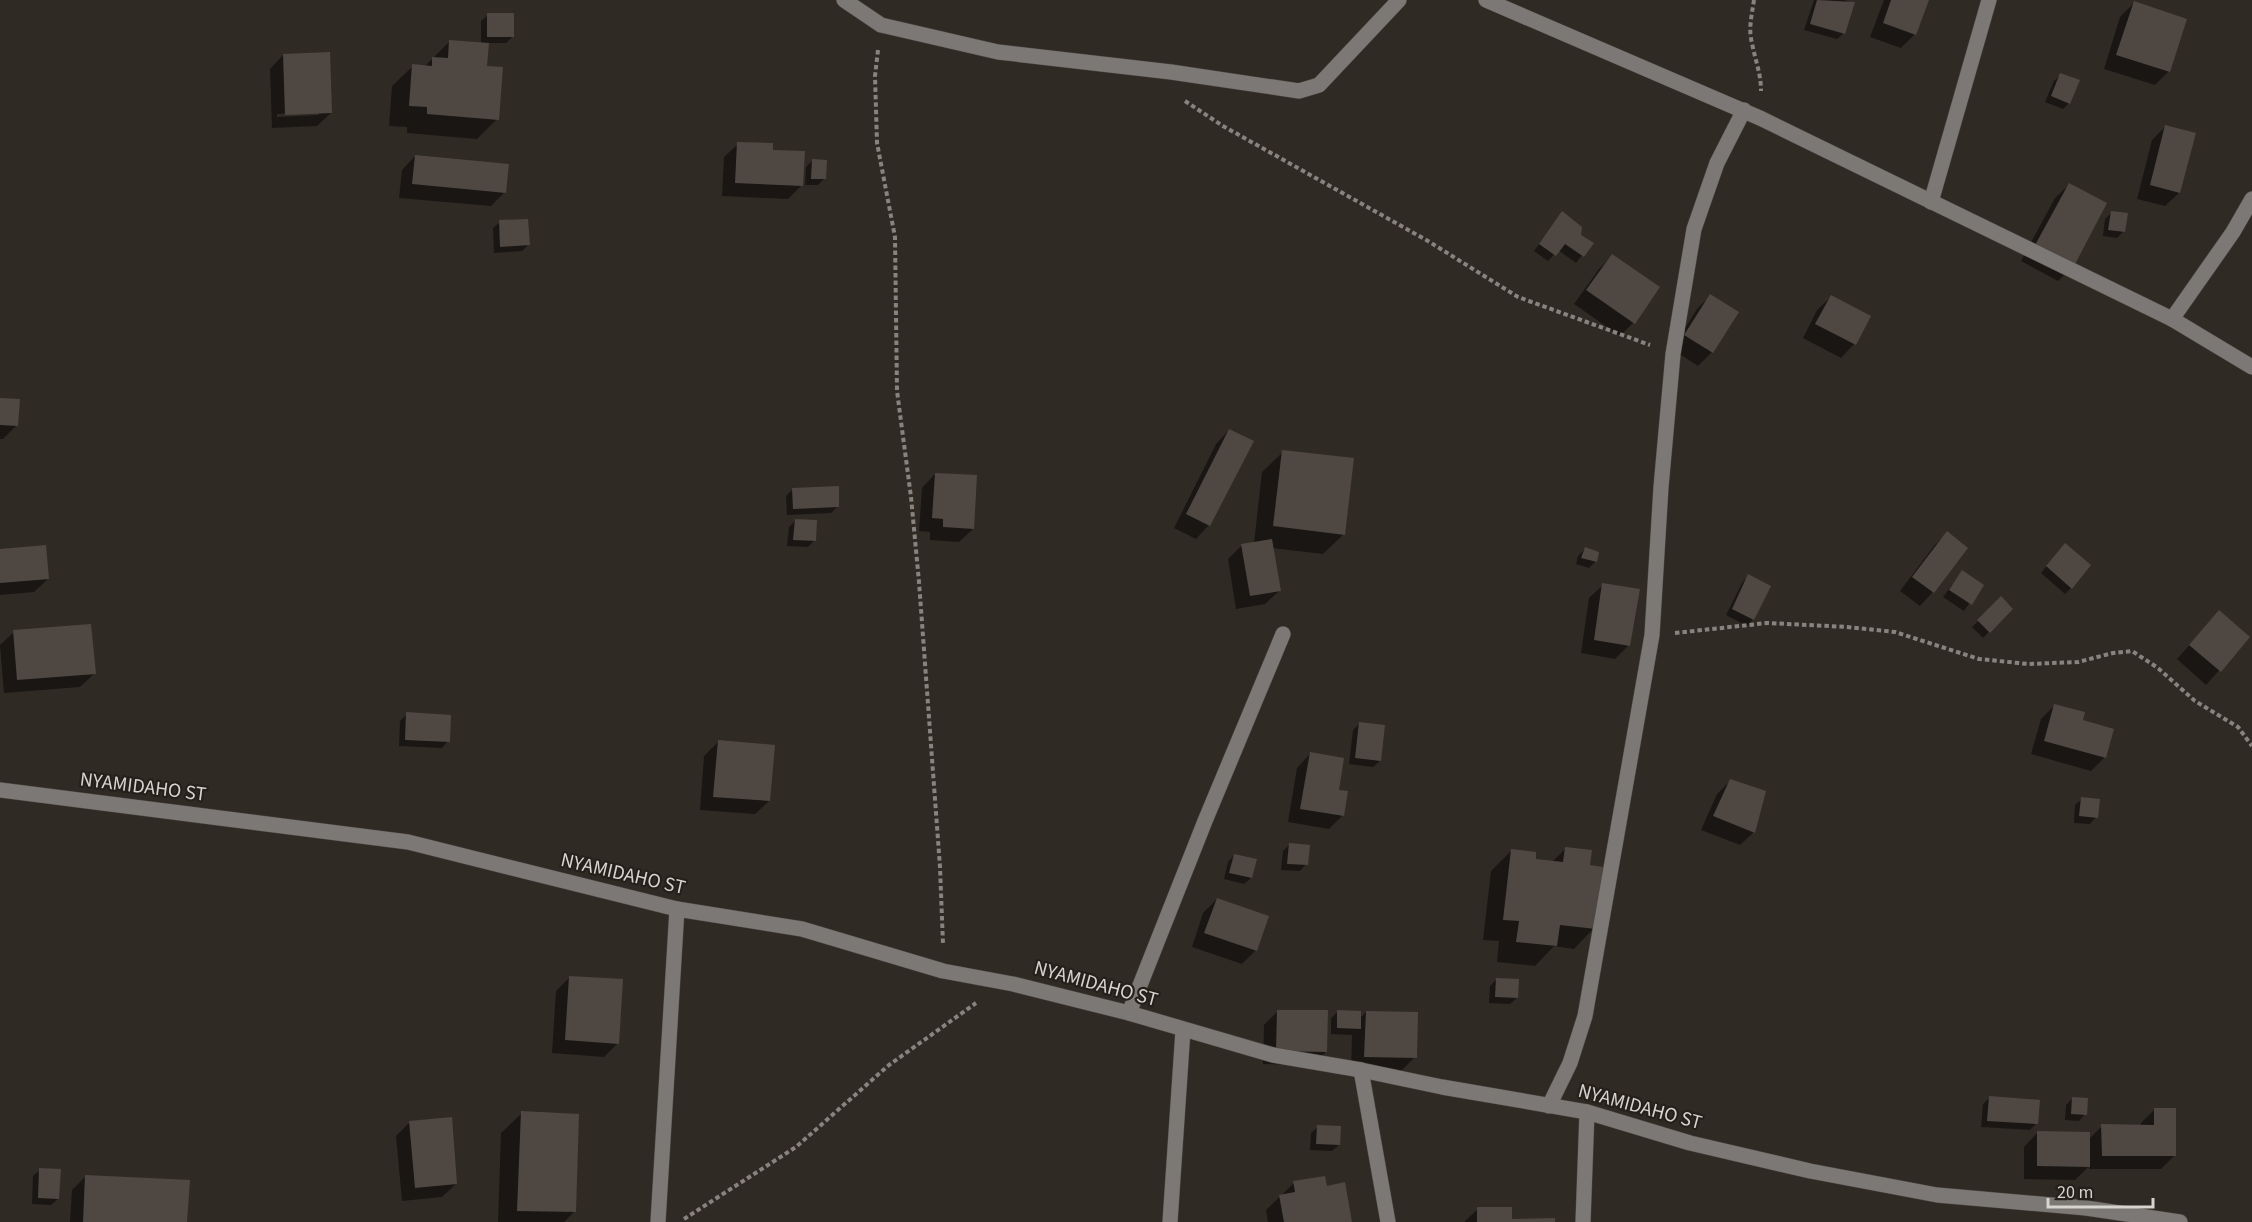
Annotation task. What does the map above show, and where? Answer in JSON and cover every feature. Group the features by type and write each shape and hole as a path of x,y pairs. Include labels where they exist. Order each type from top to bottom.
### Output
{"street":[{"path":"844,0 881,25 998,52 1171,72 1299,91 1319,85 1399,0"},
{"path":"1486,0 1761,118 2172,318 2252,367"},
{"path":"1931,202 1989,0"},
{"path":"1549,1106 1570,1063 1585,1016 1652,635 1661,487 1673,354 1694,230 1717,163 1744,110"},
{"path":"2172,318 2233,232 2252,199"},
{"path":"1129,1013 1205,821 1283,634"},
{"name":"NYAMIDAHO ST","path":"0,790 408,842 677,909 802,929 943,971 1013,984 1129,1013 1273,1055 1587,1112 1690,1143 1821,1173 1937,1195 2086,1208 2173,1221"},
{"path":"658,1222 677,909"},
{"path":"1170,1222 1183,1030"},
{"path":"1361,1070 1388,1222"},
{"path":"1583,1222 1587,1112"}],"path":[{"path":"1754,0 1751,42 1761,75 1761,118"},
{"path":"881,25 875,76 877,143 895,237 897,391 912,497 919,582 940,867 943,971"},
{"path":"1184,100 1223,126 1428,241 1518,297 1673,354"},
{"path":"1652,635 1767,623 1847,627 1895,632 1979,659 2028,664 2078,662 2113,653 2132,651 2158,668 2195,701 2238,727 2252,746"},
{"path":"680,1222 796,1147 889,1065 975,1003 995,998 1013,984"}],"building":[{"path":"1817,0 1855,2 1845,34 1810,24"},
{"path":"1891,0 1929,0 1916,35 1883,23"},
{"path":"2134,1 2187,19 2170,72 2116,55"},
{"path":"487,13 514,13 514,37 487,37"},
{"path":"449,40 489,43 487,66 503,67 499,120 427,114 427,107 409,106 412,64 432,66 432,57 448,58"},
{"path":"330,52 332,113 285,115 283,54"},
{"path":"2060,73 2080,80 2070,104 2051,96"},
{"path":"2165,125 2196,133 2180,193 2150,185"},
{"path":"737,142 773,143 773,150 805,151 803,186 735,183"},
{"path":"415,155 509,164 506,193 412,184"},
{"path":"812,159 827,160 826,179 811,179"},
{"path":"2069,183 2107,203 2073,268 2034,247"},
{"path":"1562,211 1582,227 1581,235 1594,243 1584,257 1565,244 1556,256 1539,244"},
{"path":"2111,211 2128,213 2125,232 2108,230"},
{"path":"528,219 530,245 500,247 499,220"},
{"path":"1612,254 1660,287 1635,324 1586,290"},
{"path":"1710,294 1739,312 1713,353 1684,335"},
{"path":"1831,295 1871,316 1856,345 1815,324"},
{"path":"0,398 20,399 18,426 0,425"},
{"path":"1229,429 1254,441 1210,526 1186,514"},
{"path":"1282,450 1354,458 1345,535 1273,526"},
{"path":"935,473 977,475 974,529 943,527 943,519 932,518"},
{"path":"839,486 839,507 793,509 792,488"},
{"path":"795,519 817,520 816,541 793,540"},
{"path":"1947,531 1968,548 1934,593 1912,577"},
{"path":"1272,539 1281,591 1250,596 1241,544"},
{"path":"2065,543 2091,565 2072,589 2046,566"},
{"path":"46,545 49,579 0,583 0,549"},
{"path":"1585,547 1599,552 1597,562 1581,558"},
{"path":"1962,570 1984,585 1972,605 1949,590"},
{"path":"1748,574 1771,586 1754,620 1732,609"},
{"path":"1602,583 1640,589 1630,646 1594,640"},
{"path":"2001,596 2013,609 1990,633 1977,620"},
{"path":"2219,610 2250,637 2221,672 2189,645"},
{"path":"91,624 96,674 17,680 13,630"},
{"path":"2054,704 2085,712 2083,720 2114,729 2106,758 2044,741"},
{"path":"406,712 451,715 450,742 405,740"},
{"path":"1359,722 1385,725 1381,761 1355,758"},
{"path":"718,740 775,745 770,801 713,797"},
{"path":"1310,752 1344,758 1339,790 1348,791 1344,816 1300,809"},
{"path":"1730,779 1766,791 1755,833 1713,816"},
{"path":"2081,797 2100,799 2098,818 2079,816"},
{"path":"1289,843 1310,845 1308,865 1287,864"},
{"path":"1565,847 1592,850 1590,865 1603,867 1596,929 1560,925 1557,946 1516,942 1519,921 1503,920 1511,849 1536,852 1536,859 1563,862"},
{"path":"1234,854 1257,859 1252,878 1229,873"},
{"path":"1217,898 1269,916 1257,951 1204,933"},
{"path":"569,976 623,979 619,1044 565,1040"},
{"path":"1496,978 1519,979 1518,998 1495,997"},
{"path":"1277,1010 1328,1010 1327,1052 1276,1051"},
{"path":"1337,1010 1361,1011 1361,1029 1337,1028"},
{"path":"1366,1011 1418,1012 1417,1058 1364,1057"},
{"path":"1989,1096 2040,1100 2038,1124 1987,1121"},
{"path":"2072,1097 2088,1098 2087,1115 2071,1114"},
{"path":"2154,1108 2176,1108 2176,1156 2102,1156 2101,1124 2154,1125"},
{"path":"521,1111 579,1114 576,1212 517,1211"},
{"path":"452,1117 457,1184 415,1188 409,1121"},
{"path":"1317,1125 1341,1126 1340,1145 1316,1144"},
{"path":"2037,1131 2090,1132 2090,1167 2037,1166"},
{"path":"39,1168 61,1169 59,1199 38,1198"},
{"path":"85,1175 190,1180 187,1222 83,1222"},
{"path":"1325,1176 1327,1186 1345,1182 1352,1222 1284,1222 1279,1195 1295,1192 1293,1181"},
{"path":"1477,1207 1512,1207 1512,1219 1555,1218 1555,1222 1477,1222"}]}
